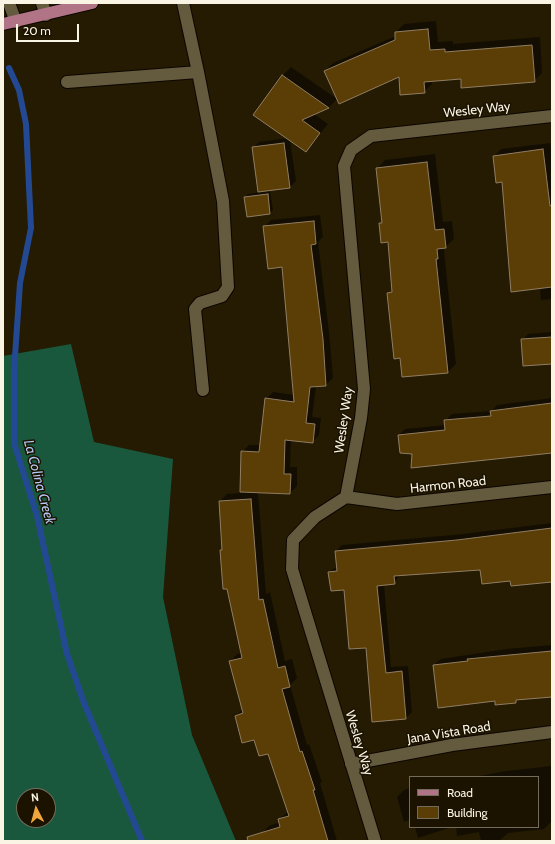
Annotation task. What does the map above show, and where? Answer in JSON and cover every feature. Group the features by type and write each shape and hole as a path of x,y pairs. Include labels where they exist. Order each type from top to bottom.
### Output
{"main road":[{"path":"3,24 92,3"}],"street":[{"path":"9,3 16,22"},
{"path":"42,3 46,15"},
{"path":"182,3 198,72 222,201 228,287 222,296 200,303 195,309 203,390"},
{"path":"67,82 198,72"},
{"name":"Wesley Way","path":"375,841 292,569 293,540 315,517 346,497 361,418 364,389 344,166 351,150 371,136 552,116"},
{"name":"Harmon Road","path":"346,497 397,504 552,488"},
{"name":"Jana Vista Road","path":"351,764 452,745 552,732"}],"green space":[{"path":"71,344 94,442 173,459 163,597 192,735 236,841 3,841 3,356"}],"building":[{"path":"428,29 430,50 445,49 445,52 532,45 535,82 461,88 461,79 424,82 425,93 400,95 399,77 339,104 324,71 395,40 395,32"},
{"path":"282,75 329,108 302,120 320,133 306,152 253,115"},
{"path":"284,143 290,188 258,192 252,147"},
{"path":"543,149 550,206 552,205 552,287 511,292 502,182 496,183 493,156"},
{"path":"427,162 435,230 444,229 446,248 437,249 438,259 436,259 448,373 402,377 400,358 394,359 387,293 392,292 388,242 381,243 379,223 382,223 376,168"},
{"path":"268,194 270,214 247,217 244,197"},
{"path":"314,221 316,244 311,245 323,339 326,386 310,387 306,423 315,424 313,443 285,440 284,474 291,474 290,494 240,492 241,451 259,452 265,398 294,402 282,267 268,269 263,226"},
{"path":"552,337 552,364 523,366 521,339"},
{"path":"552,403 552,453 411,468 412,454 400,453 398,435 445,430 444,420 491,416 490,411"},
{"path":"251,499 259,600 263,599 278,668 285,666 290,687 282,689 300,752 302,751 315,790 313,790 328,841 248,841 247,837 280,827 278,819 289,816 268,754 259,756 254,740 242,743 235,716 243,713 229,661 242,658 227,589 223,589 220,550 222,550 219,501"},
{"path":"552,528 552,582 511,586 510,581 482,584 480,570 394,576 395,584 377,586 386,673 402,671 406,719 372,722 366,648 349,649 344,590 331,591 328,572 337,571 335,551 457,540"},
{"path":"552,651 552,697 516,700 516,703 495,705 495,701 438,708 433,665 468,661 467,659"}],"waterway":[{"name":"La Colina Creek","path":"9,68 19,90 26,124 31,228 20,283 14,371 14,443 37,516 67,654 84,703 142,841"}]}
